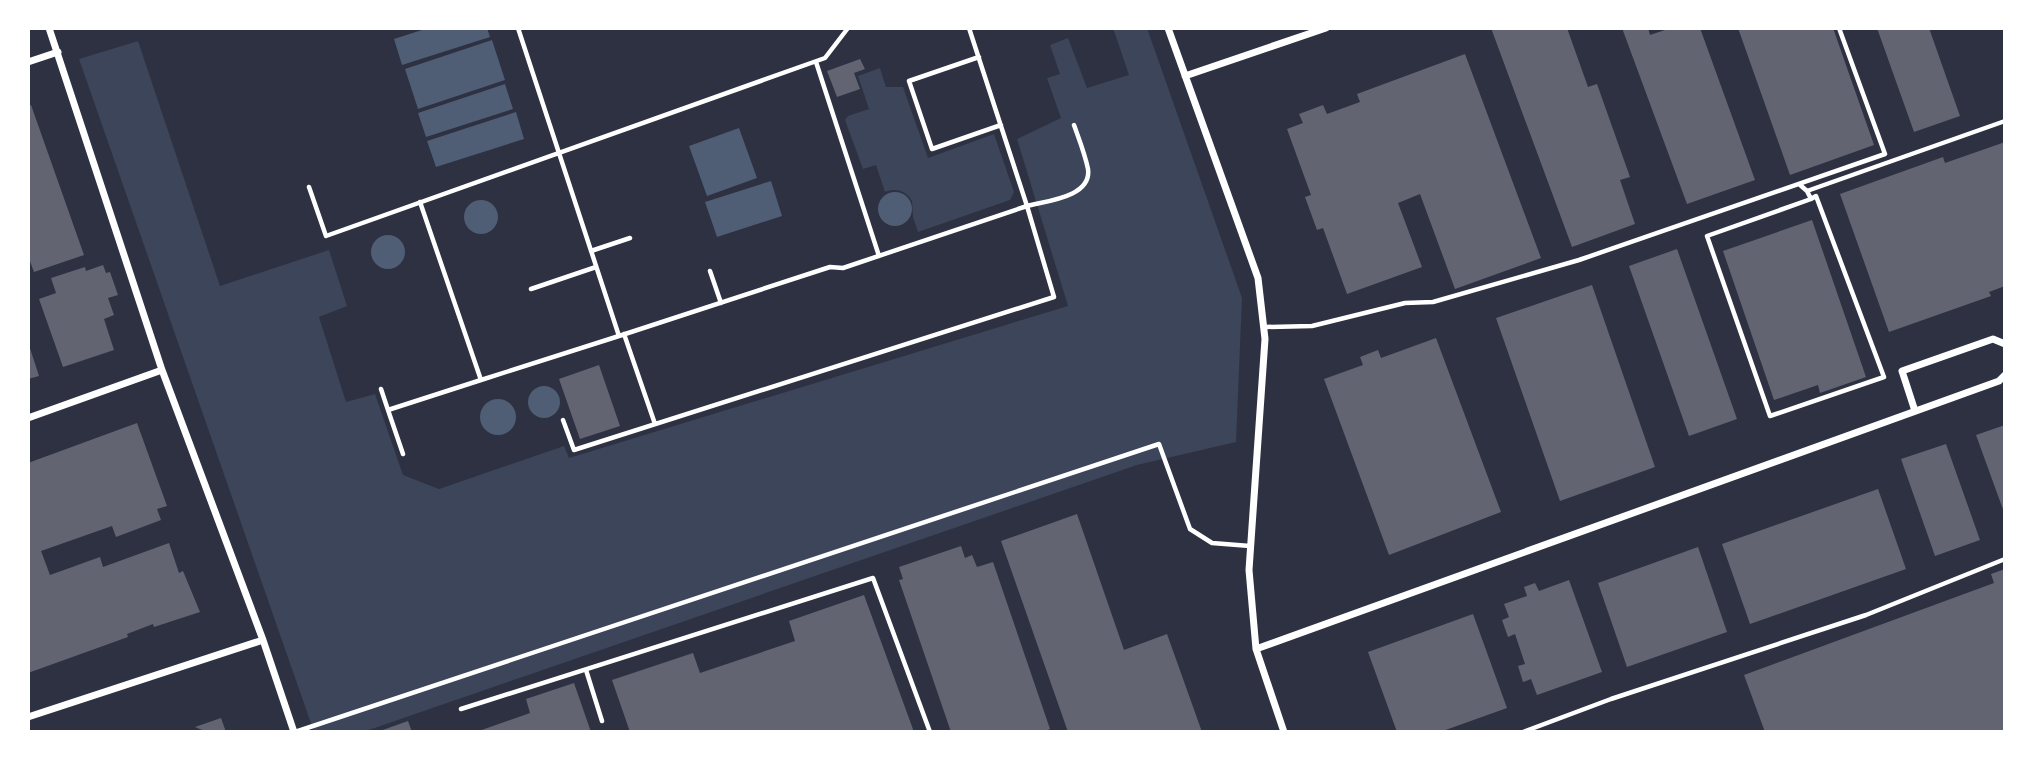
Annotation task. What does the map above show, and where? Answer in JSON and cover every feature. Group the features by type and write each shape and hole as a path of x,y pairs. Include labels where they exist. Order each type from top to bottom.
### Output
{"street":[{"path":"49,28 162,370 295,732"},
{"path":"1168,28 1258,278 1265,327 1249,570 1256,649 1284,732"},
{"path":"1185,76 1326,28"},
{"path":"28,62 58,52"},
{"path":"1914,411 1902,371 1993,339 2005,344"},
{"path":"28,418 162,370"},
{"path":"1256,649 1999,381 2005,375"},
{"path":"28,718 263,640"}],"lane":[{"path":"518,28 596,267 656,424"},
{"path":"309,187 326,236 816,62 825,58 848,28"},
{"path":"563,420 574,450 1054,297 970,28"},
{"path":"1265,327 1312,326 1405,303 1433,302 1579,260 1885,154 1839,28"},
{"path":"979,57 909,81 932,149 1001,125"},
{"path":"816,62 879,256"},
{"path":"1807,191 2005,121"},
{"path":"388,410 830,267 844,268 1080,190 1087,182 1088,171 1074,125"},
{"path":"1799,184 1811,199"},
{"path":"1816,196 1884,377 1770,416 1707,236 1811,199 1816,196"},
{"path":"420,202 481,380"},
{"path":"591,251 630,239"},
{"path":"531,289 596,267"},
{"path":"710,271 720,303"},
{"path":"381,389 403,454"},
{"path":"295,732 1159,444 1190,529 1212,543 1251,546"},
{"path":"1523,732 1611,699 1866,615 2005,559"},
{"path":"461,709 873,578 930,732"},
{"path":"586,670 602,720"}],"shaded area":[{"path":"428,28 487,28 490,37 402,65 394,39"},
{"path":"1113,28 1147,28 1242,298 1236,442 1137,465 363,732 314,732 79,59 138,41 220,286 329,250 347,306 319,317 346,402 375,394 403,475 439,489 564,446 569,458 1068,306 1017,139 1061,118 1047,78 1060,74 1050,45 1068,38 1087,88 1129,75"},
{"path":"492,40 505,80 418,109 405,69"},
{"path":"880,68 886,87 903,87 928,158 994,134 1014,192 1010,200 918,232 912,201 900,191 885,192 876,165 863,169 845,120 848,116 869,109 858,76"},
{"path":"505,84 513,109 426,137 418,113"},
{"path":"516,112 524,139 436,167 427,141"},
{"path":"739,128 757,178 707,196 689,146"},
{"path":"771,181 782,216 717,237 705,202"},
{"path":"895,192 907,197 912,209 907,221 895,226 883,221 878,209 883,197"},
{"path":"481,200 493,205 498,217 493,229 481,234 469,229 464,217 469,205"},
{"path":"388,235 400,240 405,252 400,264 388,269 376,264 371,252 376,240"},
{"path":"544,386 555,391 560,402 555,413 544,418 533,413 528,402 533,391"},
{"path":"498,399 511,404 516,417 511,430 498,435 485,430 480,417 485,404"}],"building":[{"path":"1491,28 1567,28 1588,87 1597,84 1630,177 1620,180 1635,224 1572,247"},
{"path":"1622,28 1648,28 1650,35 1671,28 1700,28 1755,180 1687,204"},
{"path":"1738,28 1833,28 1874,145 1790,175"},
{"path":"1877,28 1929,28 1960,116 1914,132"},
{"path":"1465,54 1541,258 1455,289 1420,194 1398,203 1422,267 1347,294 1323,228 1317,230 1305,197 1311,195 1287,129 1303,123 1299,114 1323,105 1327,114 1360,102 1357,94"},
{"path":"860,59 865,69 854,73 860,89 837,97 827,71"},
{"path":"31,105 84,255 34,272 28,256 28,106"},
{"path":"2005,142 2005,286 1989,292 1991,296 1889,332 1840,194 1943,157 1945,163"},
{"path":"1812,220 1866,377 1820,393 1818,385 1774,400 1723,251"},
{"path":"1677,249 1737,419 1689,436 1629,266"},
{"path":"103,265 106,273 110,272 118,295 108,298 114,315 104,319 114,350 63,367 39,299 56,293 51,278 85,267 86,271"},
{"path":"1592,285 1655,467 1560,501 1496,318"},
{"path":"1436,338 1501,512 1389,555 1324,379 1363,365 1360,357 1378,350 1381,358"},
{"path":"28,342 39,376 28,379"},
{"path":"599,365 620,426 580,439 559,379"},
{"path":"137,423 167,506 157,509 161,520 116,537 112,526 41,551 50,575 100,557 103,567 169,543 179,573 183,571 200,612 154,627 153,624 127,634 128,637 28,673 28,463"},
{"path":"2005,425 2005,515 1976,435"},
{"path":"1946,444 1980,540 1935,556 1901,459"},
{"path":"1878,489 1906,569 1750,624 1722,544"},
{"path":"1077,514 1124,650 1167,634 1202,732 1068,732 1001,541"},
{"path":"961,546 965,558 972,555 977,567 993,562 1050,729 1043,732 951,732 899,580 903,579 899,567"},
{"path":"1698,547 1727,632 1627,667 1598,583"},
{"path":"2005,569 2005,732 1765,732 1744,675 1994,583 1991,574"},
{"path":"1569,580 1602,672 1537,695 1531,679 1523,682 1518,666 1525,664 1515,634 1508,637 1502,620 1509,617 1504,604 1527,596 1524,587 1535,583 1539,591"},
{"path":"864,595 914,732 630,732 612,680 693,653 700,673 795,641 789,621"},
{"path":"1473,614 1507,708 1440,732 1397,732 1368,652"},
{"path":"574,683 591,732 476,732 530,713 526,699"},
{"path":"221,718 226,732 207,732 195,727"},
{"path":"408,721 412,732 377,732"}]}
